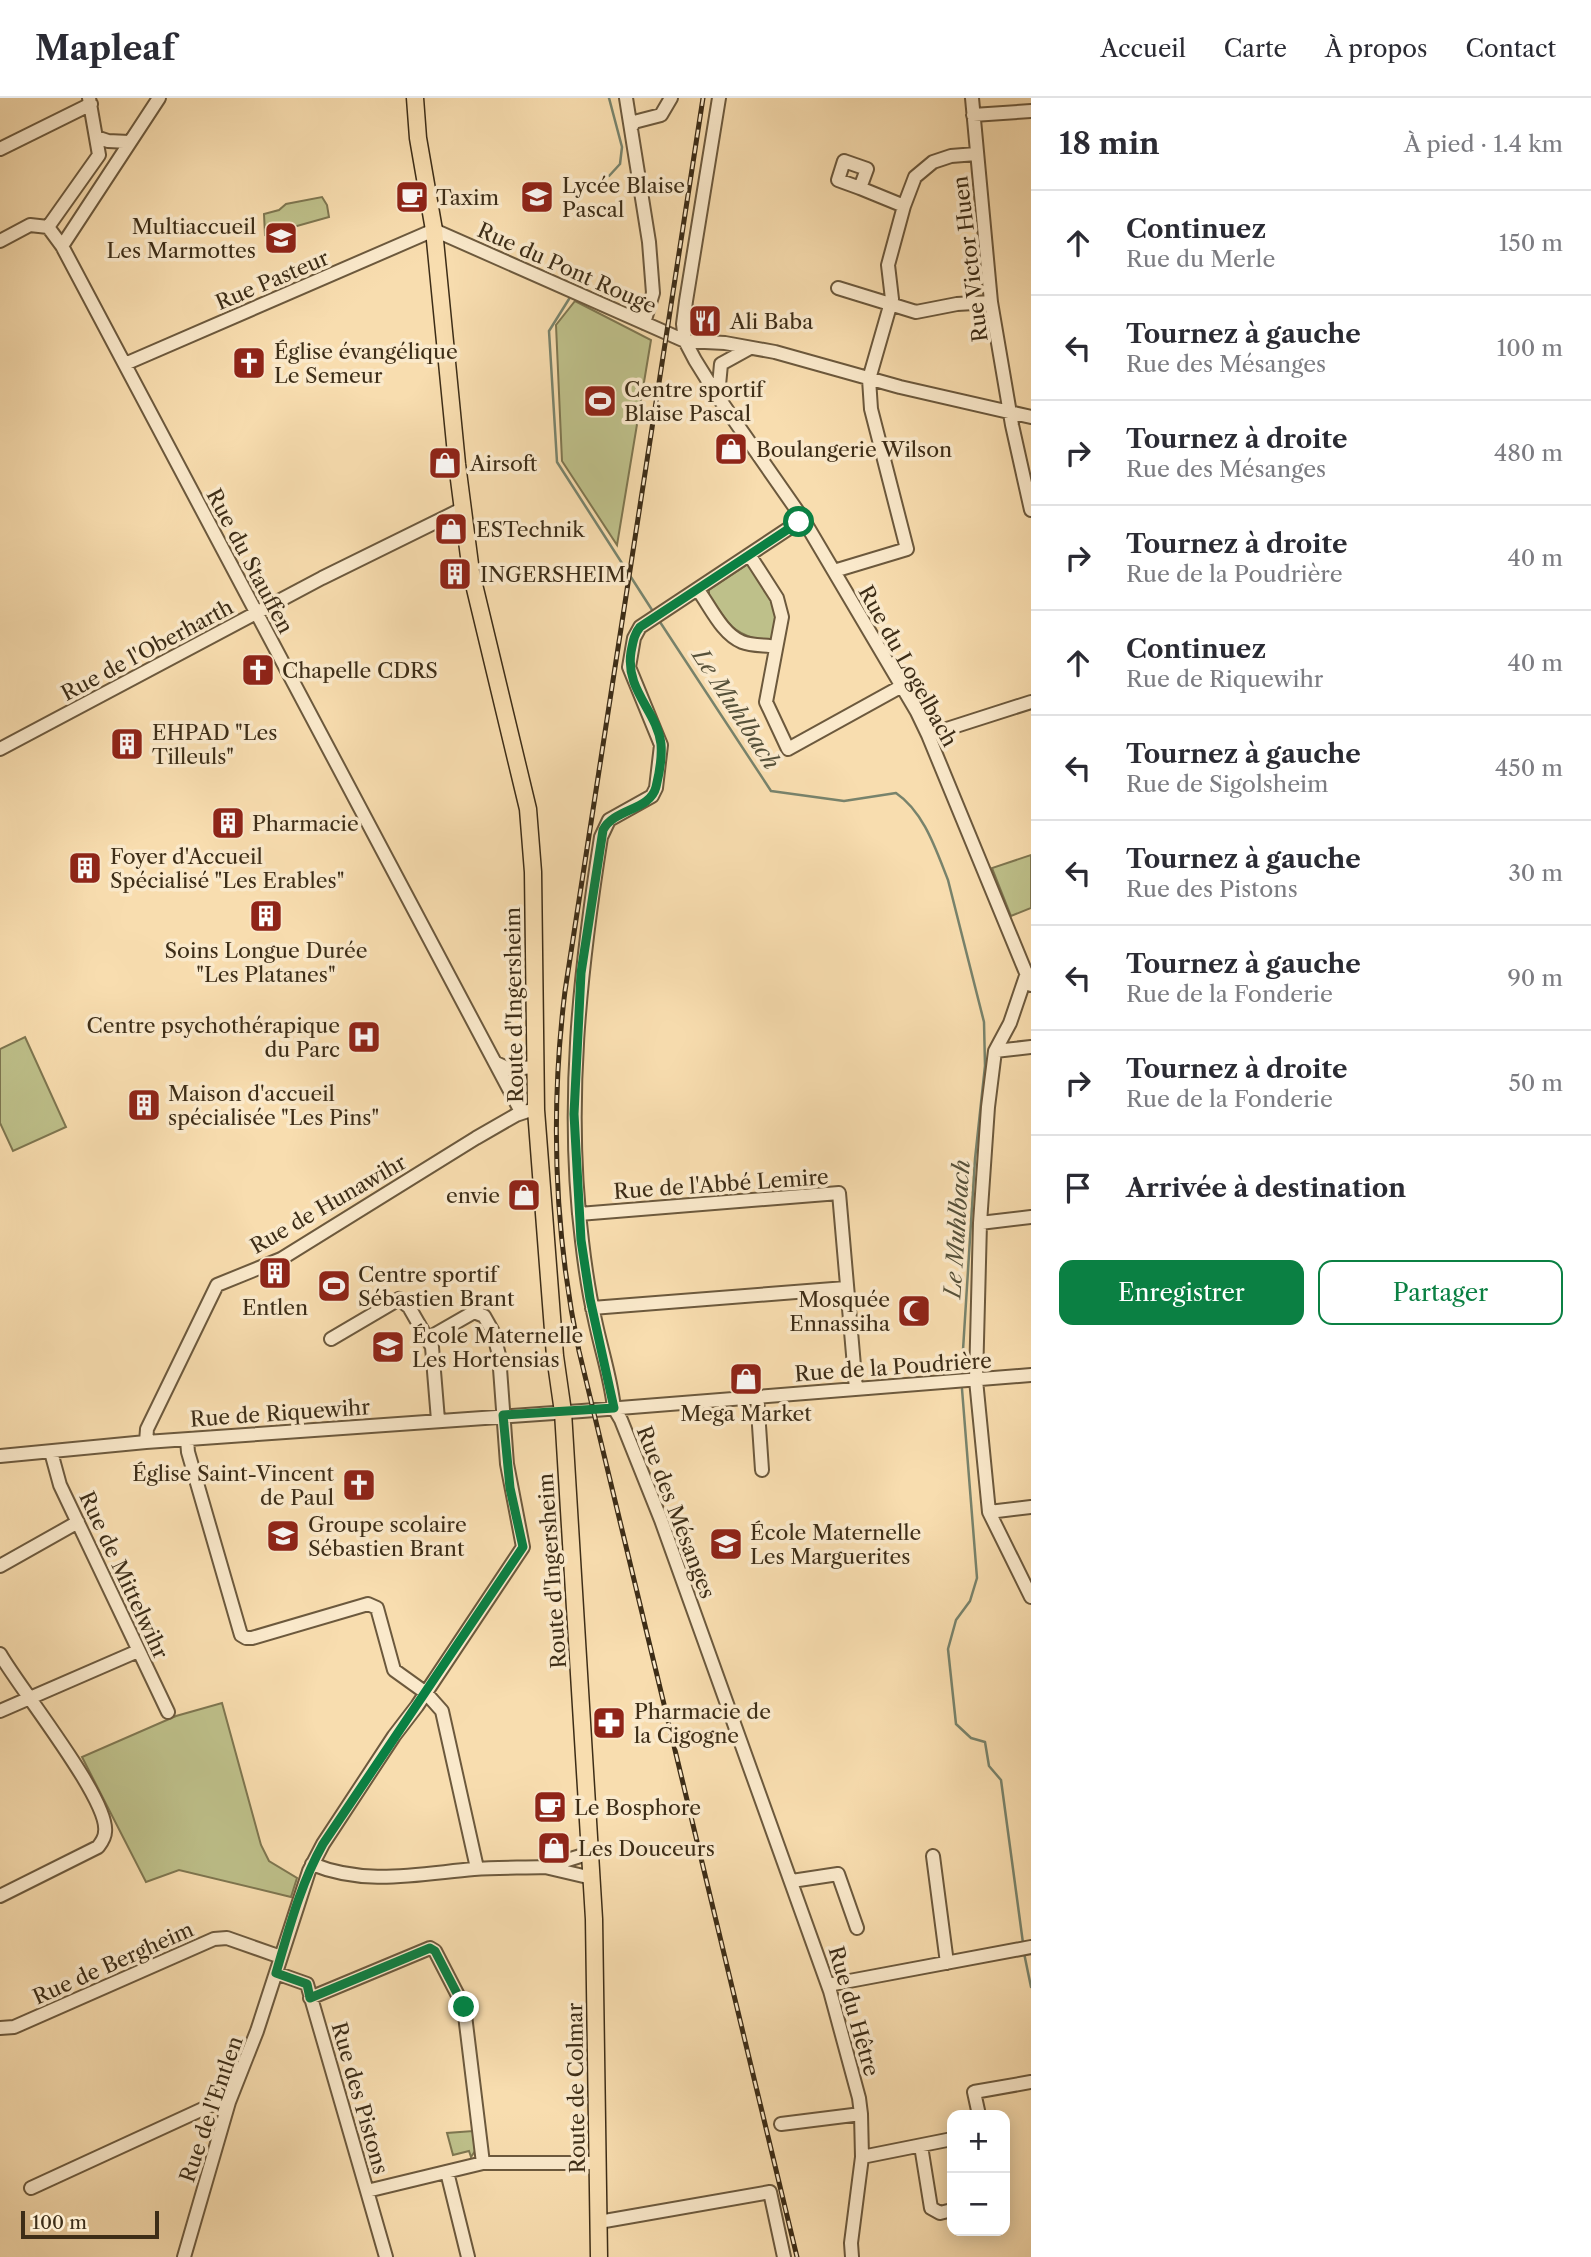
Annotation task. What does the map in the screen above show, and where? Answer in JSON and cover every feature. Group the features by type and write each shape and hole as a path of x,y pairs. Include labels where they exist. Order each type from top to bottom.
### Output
{"main road":[{"name":"Route d'Ingersheim","path":"415,98 418,138 434,230 462,509 478,611 528,809 533,872 535,1067 529,1111 563,1412 594,1919"},
{"name":"Route de Colmar","path":"594,1919 599,2257"}],"street":[{"path":"62,246 159,98"},
{"path":"626,98 649,242 653,293 644,323"},
{"path":"632,126 634,122 661,115 671,98"},
{"path":"719,98 686,301 683,324 685,341 724,343 775,352 869,379 1031,417"},
{"name":"Rue Victor Huen","path":"972,98 991,302 1031,510"},
{"path":"0,149 90,101 99,155 48,228 30,226 0,241"},
{"path":"973,115 1031,111"},
{"path":"96,137 108,141 129,142"},
{"path":"834,571 908,549 870,409 869,379 892,299 888,265 915,177 933,162 951,156 976,154"},
{"path":"99,155 117,163"},
{"path":"860,188 904,206"},
{"name":"Rue du Stauffen","path":"48,228 62,246 496,1063 529,1111"},
{"name":"Rue du Pont Rouge","path":"434,230 685,341"},
{"name":"Rue Pasteur","path":"125,364 434,230"},
{"path":"838,288 916,312 957,304 991,302"},
{"name":"Rue du Logelbach","path":"685,341 718,397 803,520 902,686 928,735 1029,979 995,1051 988,1107 980,1223 976,1380 989,1512 1031,1597"},
{"path":"718,397 721,364 750,348"},
{"name":"Rue de l'Oberharth","path":"0,749 322,578 462,509"},
{"path":"776,647 747,643 736,638 724,627 698,590 803,520"},
{"path":"750,556 776,598 782,617 766,702 788,749 902,686"},
{"name":"Rue des Mésanges","path":"698,590 640,627 634,638 630,673 657,733 660,750 656,788 652,796 609,820 601,837 581,973 576,1052 574,1114 579,1214 592,1308 614,1408 661,1520 806,1919"},
{"path":"928,735 1031,702"},
{"path":"995,1051 1031,1047"},
{"path":"496,1063 509,1069 535,1067"},
{"name":"Rue de Hunawihr","path":"146,1442 147,1429 217,1284 281,1259 529,1111"},
{"name":"Rue de l'Abbé Lemire","path":"579,1214 839,1193 856,1389"},
{"path":"980,1223 1031,1217"},
{"path":"592,1308 846,1288"},
{"path":"331,1339 399,1299 410,1307 432,1347 438,1420"},
{"name":"Rue de l'Entlen","path":"184,2257 229,2102 257,2031 300,1893 312,1864 394,1736 426,1693 523,1547 510,1488 499,1355 493,1332 484,1316 474,1311 427,1339"},
{"name":"Rue de la Poudrière","path":"563,1412 1031,1375"},
{"path":"757,1396 762,1471"},
{"name":"Rue de Riquewihr","path":"0,1456 146,1442 563,1412"},
{"path":"187,1440 188,1452 242,1635 252,1638 368,1604 377,1608 394,1670 426,1693 442,1711 477,1868"},
{"name":"Rue de Mittelwihr","path":"51,1452 60,1485 168,1712"},
{"path":"989,1512 1031,1507"},
{"path":"0,1566 78,1522"},
{"path":"0,1711 138,1651"},
{"path":"0,1654 86,1781 104,1821 106,1832 98,1847 0,1896"},
{"path":"545,1867 590,1853"},
{"path":"933,1856 947,1963"},
{"path":"312,1864 334,1873 378,1878 477,1868 545,1867 592,1878"},
{"path":"792,1881 838,1874 857,1928"},
{"name":"Rue du Hêtre","path":"806,1919 828,1985 859,2098 862,2157 851,2243 852,2257"},
{"name":"Rue de Bergheim","path":"0,2028 14,2027 214,1939 228,1938 281,1957"},
{"path":"828,1985 1031,1947"},
{"path":"276,1973 307,1984 310,1998 430,1948 435,1951 464,2007 483,2163"},
{"name":"Rue des Pistons","path":"310,1998 367,2190 483,2163 597,2163"},
{"path":"978,2110 974,2092 1031,2081"},
{"path":"31,2188 218,2102 229,2102"},
{"path":"781,2124 861,2114"},
{"path":"862,2157 947,2140"},
{"path":"921,2146 931,2208 940,2213 947,2211"},
{"path":"447,2172 468,2257"},
{"path":"367,2190 386,2257"},
{"path":"599,2222 770,2192 784,2257"}],"green space":[{"path":"322,197 329,217 265,235 264,214 279,210 286,204"},
{"name":"Centre sportif Blaise Pascal","path":"575,301 651,340 617,545 562,461 556,325"},
{"path":"748,564 767,591 774,607 773,639 768,642 739,632 709,596 709,590"},
{"path":"1031,855 1031,908 1011,916 992,868"},
{"path":"25,1037 66,1127 13,1151 0,1123 0,1049"},
{"path":"222,1703 261,1845 269,1861 297,1878 291,1897 179,1870 146,1882 82,1757 176,1716"},
{"path":"473,2131 475,2151 471,2157 469,2151 453,2155 447,2133"}],"waterway":[{"name":"Le Muhlbach","path":"609,98 622,147 620,164 609,176"},
{"name":"Le Muhlbach","path":"569,299 549,331 557,462 654,613"},
{"name":"Le Muhlbach","path":"658,619 771,791 844,801 896,793 922,821 939,856 948,880 984,1022 985,1066 975,1159 962,1366"},
{"name":"Le Muhlbach","path":"962,1389 977,1578 970,1601 956,1620 948,1649 956,1724 971,1738 985,1742 989,1766 1001,1780 1023,1943"},
{"path":"1024,1953 1031,1987"}],"railway":[{"path":"703,98 565,991 557,1082 557,1172 564,1261 579,1351 797,2257"}],"place":[{"name":"Taxim","path":"412,197"},
{"name":"Lycée Blaise Pascal","path":"537,197"},
{"name":"Multiaccueil Les Marmottes","path":"281,238"},
{"name":"Ali Baba","path":"705,321"},
{"name":"Église évangélique Le Semeur","path":"249,363"},
{"name":"Centre sportif Blaise Pascal","path":"600,401"},
{"name":"Boulangerie Wilson","path":"731,449"},
{"name":"Airsoft","path":"445,463"},
{"name":"ESTechnik","path":"451,529"},
{"name":"INGERSHEIM","path":"455,574"},
{"name":"Chapelle CDRS","path":"258,670"},
{"name":"EHPAD \"Les Tilleuls\"","path":"127,744"},
{"name":"Pharmacie","path":"228,823"},
{"name":"Foyer d'Accueil Spécialisé \"Les Erables\"","path":"85,868"},
{"name":"Soins Longue Durée \"Les Platanes\"","path":"266,916"},
{"name":"Centre psychothérapique du Parc","path":"364,1037"},
{"name":"Maison d'accueil spécialisée \"Les Pins\"","path":"144,1105"},
{"name":"envie","path":"524,1195"},
{"name":"Entlen","path":"275,1273"},
{"name":"Centre sportif Sébastien Brant","path":"334,1286"},
{"name":"Mosquée Ennassiha","path":"914,1311"},
{"name":"École Maternelle Les Hortensias","path":"388,1347"},
{"name":"Mega Market","path":"746,1379"},
{"name":"Église Saint-Vincent de Paul","path":"359,1485"},
{"name":"Groupe scolaire Sébastien Brant","path":"283,1536"},
{"name":"École Maternelle Les Marguerites","path":"726,1544"},
{"name":"Pharmacie de la Cigogne","path":"609,1723"},
{"name":"Le Bosphore","path":"550,1807"},
{"name":"Les Douceurs","path":"554,1848"}],"route":[{"path":"464,2007 435,1951 430,1948 310,1998 307,1984 276,1973 300,1893 323,1844 523,1547 510,1488 503,1415 614,1408 590,1299 581,1240 574,1114 581,973 601,837 609,820 644,803 652,796 658,776 660,740 630,673 634,638 640,627 799,522"}]}
